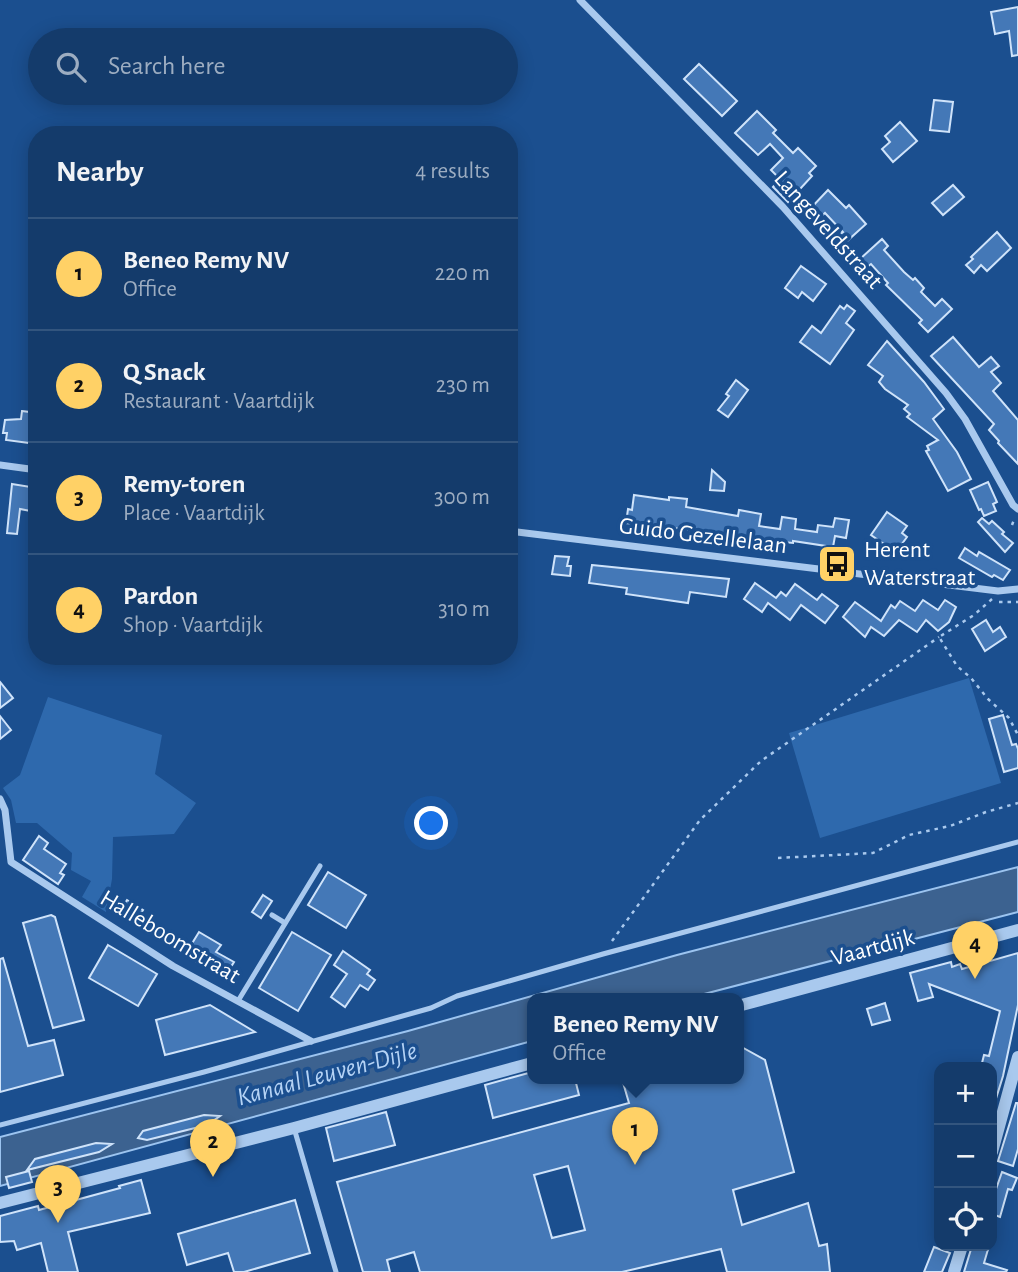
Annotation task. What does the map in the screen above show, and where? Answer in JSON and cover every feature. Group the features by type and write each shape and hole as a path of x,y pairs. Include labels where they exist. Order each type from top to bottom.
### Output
{"street":[{"name":"Langeveldstraat","path":"580,0 783,207 939,384 965,419 1013,505 1018,509"},
{"path":"0,465 28,469"},
{"name":"Guido Gezellelaan","path":"518,532 998,591 1018,589"},
{"name":"Halleboomstraat","path":"0,799 5,810 11,862 173,966 311,1041"},
{"name":"Vaartdijk","path":"744,1004 1018,930"},
{"path":"997,1134 1018,1057"},
{"path":"0,1203 294,1128 527,1064"},
{"path":"954,1272 960,1251"}],"lane":[{"path":"0,1125 430,1008 457,996 603,954 1018,842"},
{"path":"237,1001 320,866"},
{"path":"272,915 285,923"},
{"path":"294,1128 336,1272"}],"path":[{"path":"603,954 700,820 761,761 974,615 998,591"},
{"path":"1012,603 1018,606"},
{"path":"939,637 957,667 1009,718 1018,735"},
{"path":"778,858 873,853 909,835 950,826 1018,803"}],"shaded area":[{"path":"969,678 1001,783 820,838 789,733"},
{"path":"48,697 162,735 155,774 196,803 174,834 113,837 112,879 106,912 82,897 91,881 71,870 72,853 37,823 16,823 11,800 3,788 20,775"}],"water":[{"path":"1018,867 1018,912 708,993 542,993 677,955"},
{"name":"Kanaal Leuven-Dijle","path":"527,997 527,1042 0,1186 0,1137"}],"building":[{"path":"1018,7 1018,55 1012,56 1009,31 995,34 991,12"},
{"path":"699,64 737,101 722,116 684,79"},
{"path":"934,100 953,102 949,132 930,130"},
{"path":"757,111 776,130 773,133 793,153 798,148 816,166 809,173 812,176 788,202 773,187 780,179 771,170 783,158 770,144 758,155 735,133"},
{"path":"900,122 917,141 893,162 882,149 890,142 885,136"},
{"path":"953,185 964,197 943,215 932,203"},
{"path":"828,190 846,208 849,205 866,224 846,242 839,235 843,232 825,213 818,219 809,210"},
{"path":"997,232 1011,248 987,271 981,265 974,273 966,265"},
{"path":"882,239 888,246 884,250 904,272 913,280 915,278 924,288 921,292 935,306 942,299 952,309 928,332 919,323 922,320 886,285 888,283 871,264 867,267 860,259"},
{"path":"801,266 826,284 813,301 802,292 798,298 785,288"},
{"path":"847,305 855,311 846,323 854,330 830,364 800,342 812,326 821,333 840,306 844,309"},
{"path":"953,337 979,367 991,357 999,366 991,372 1001,383 993,391 1018,420 1018,464 989,430 994,424 931,356"},
{"path":"887,341 944,409 933,419 957,452 971,479 948,491 926,451 929,450 927,446 938,440 907,417 910,414 904,409 908,405 885,389 879,382 883,376 868,365"},
{"path":"736,380 748,390 728,417 718,410 729,396 726,394"},
{"path":"22,411 28,412 28,443 6,440 7,433 3,433 5,420 21,419"},
{"path":"712,470 725,482 724,491 710,490"},
{"path":"988,482 997,502 993,504 996,511 984,516 970,490"},
{"path":"12,484 28,487 28,510 20,509 17,534 7,533"},
{"path":"634,495 669,500 669,497 687,499 686,507 738,516 739,510 761,514 759,526 780,529 782,517 796,519 795,529 817,532 818,525 833,527 835,518 849,520 846,538 835,536 833,547 793,541 730,537 626,523 628,509 632,510"},
{"path":"887,512 907,526 902,533 907,537 893,556 885,550 888,547 871,535"},
{"path":"982,518 989,524 992,521 1013,543 1005,552 978,522"},
{"path":"965,548 977,556 979,552 1010,570 1003,580 994,575 992,577 959,558"},
{"path":"555,556 569,557 567,566 571,566 570,576 552,574"},
{"path":"592,565 729,579 726,597 690,592 688,603 626,594 627,588 589,583"},
{"path":"755,583 776,598 781,592 786,596 795,584 817,600 822,594 838,606 825,623 801,605 790,620 768,603 762,612 744,599"},
{"path":"923,600 938,610 945,600 956,607 949,622 938,631 926,620 917,632 899,620 884,636 871,627 865,637 843,617 855,602 881,621 891,605 895,608 900,601 915,611"},
{"path":"986,620 993,632 1000,627 1006,637 985,651 972,629"},
{"path":"0,682 13,698 0,708"},
{"path":"1003,715 1012,745 1016,744 1018,749 1018,768 1004,772 989,719"},
{"path":"0,716 11,730 0,739"},
{"path":"39,836 48,843 44,849 66,864 60,873 64,875 58,884 23,860"},
{"path":"328,872 366,895 346,928 308,905"},
{"path":"263,895 272,901 261,918 252,912"},
{"path":"127,900 143,910 134,924 118,914"},
{"path":"51,915 55,917 84,1020 53,1028 23,923"},
{"path":"199,932 221,945 216,952 234,962 224,978 185,955"},
{"path":"292,932 331,955 298,1011 259,988"},
{"path":"108,945 157,974 138,1006 89,978"},
{"path":"343,951 370,970 367,974 375,980 368,990 360,985 345,1007 331,997 347,974 334,965"},
{"path":"1018,953 1018,1005 997,1095 997,1062 982,1062 984,1055 989,1056 1000,1011 929,984 933,997 918,1001 910,973 951,962 952,967 960,964 962,969"},
{"path":"3,958 28,1046 54,1040 63,1075 0,1092 0,959"},
{"path":"885,1003 890,1020 872,1025 867,1009"},
{"path":"210,1005 255,1032 165,1055 156,1020"},
{"path":"744,1048 765,1060 794,1172 733,1190 742,1225 808,1203 819,1246 827,1244 830,1272 727,1272 721,1249 622,1272 420,1272 414,1252 387,1260 390,1272 363,1272 337,1182 629,1103 623,1084 744,1084","holes":["568,1166 585,1230 552,1238 534,1175"]},
{"path":"527,1073 527,1084 576,1084 579,1095 493,1118 485,1085"},
{"path":"1016,1103 1018,1149 1013,1166 998,1161"},
{"path":"386,1112 395,1145 334,1161 326,1128"},
{"path":"204,1115 220,1116 207,1125 147,1140 138,1138 143,1131"},
{"path":"96,1143 112,1144 99,1152 27,1170 35,1159"},
{"path":"29,1171 32,1182 9,1188 6,1177"},
{"path":"1002,1172 1017,1178 1012,1190 1008,1189 1000,1217 997,1216 997,1186"},
{"path":"141,1180 150,1213 68,1232 78,1272 48,1272 41,1243 17,1250 14,1241 0,1242 0,1216 38,1206 39,1210"},
{"path":"295,1200 310,1253 244,1272 234,1272 228,1253 187,1265 178,1234"},
{"path":"934,1247 934,1251 950,1253 942,1272 924,1272"},
{"path":"970,1251 988,1251 984,1263 1007,1270 1006,1272 964,1272"}],"place":[{"name":"Herent Waterstraat","path":"837,564"},
{"name":"Pardon","path":"975,979"},
{"name":"Beneo Remy NV","path":"635,1165"},
{"name":"Q Snack","path":"213,1177"},
{"name":"Remy-toren","path":"58,1223"}]}
